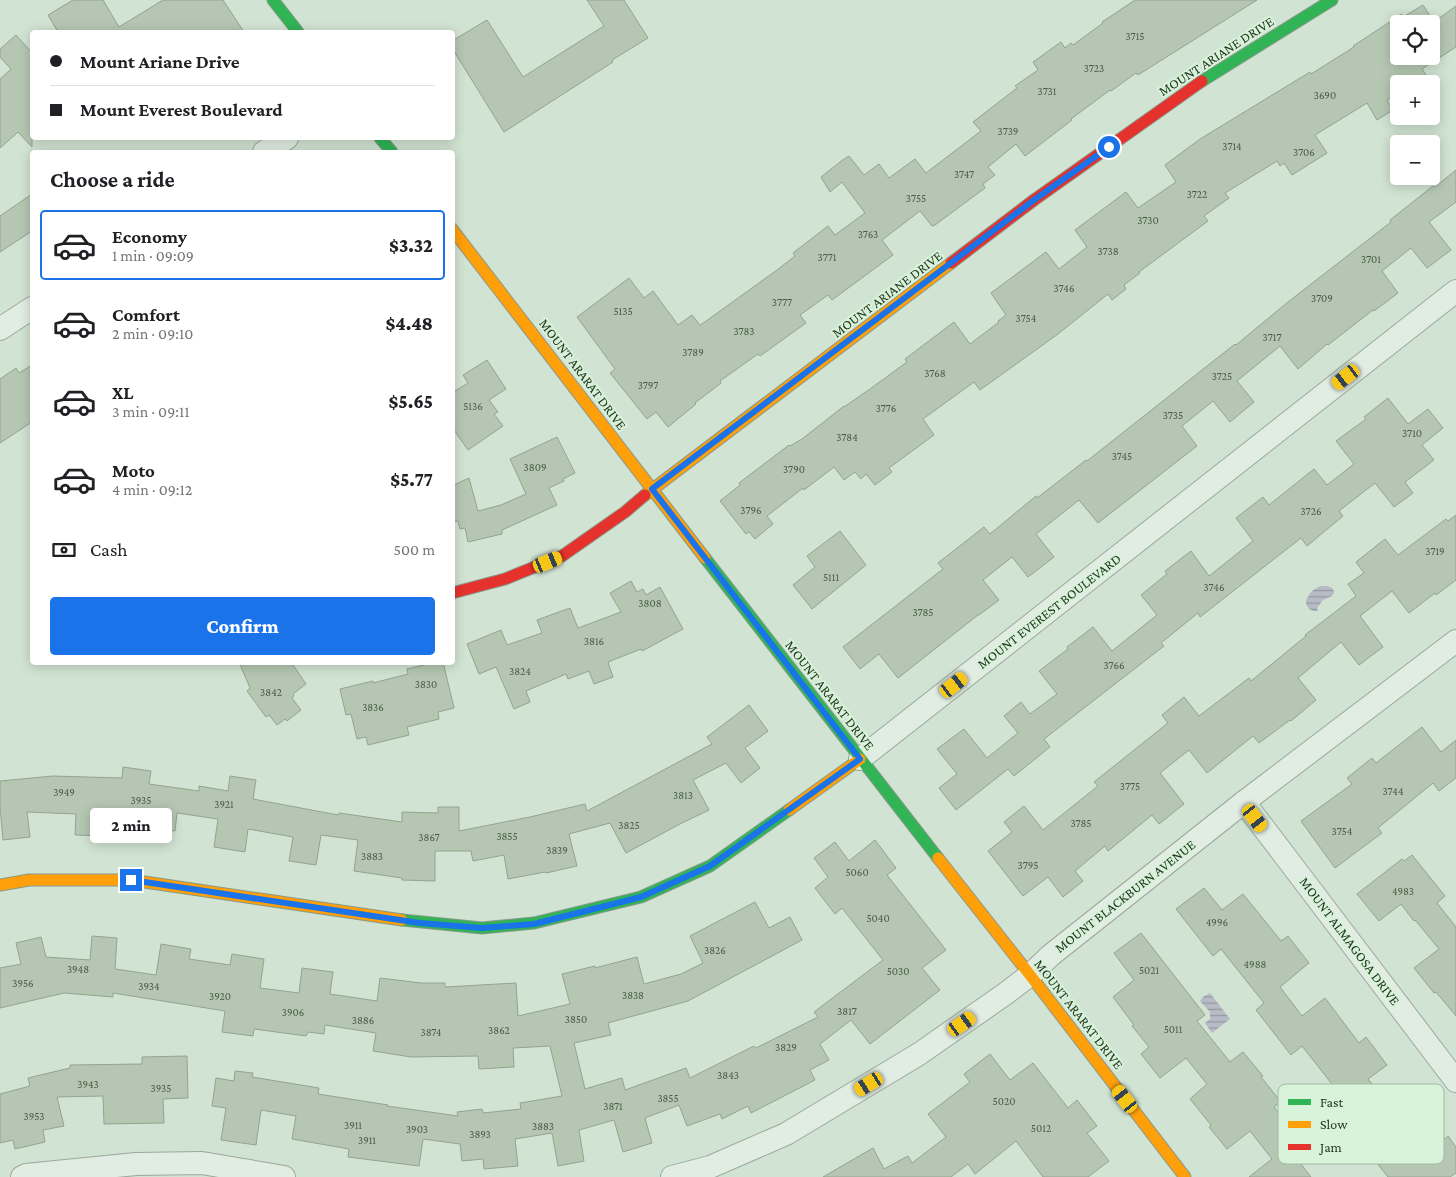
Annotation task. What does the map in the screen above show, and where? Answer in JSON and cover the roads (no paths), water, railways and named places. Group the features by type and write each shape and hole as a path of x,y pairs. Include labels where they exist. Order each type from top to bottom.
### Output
{"street":[{"path":"273,0 296,30"},
{"name":"MOUNT ARIANE DRIVE","path":"455,592 505,579 562,556 624,512 1034,200 1199,83 1332,0"},
{"path":"267,150 284,140"},
{"path":"382,140 390,150"},
{"name":"MOUNT ARARAT DRIVE","path":"455,233 860,759 1030,974 1185,1177"},
{"name":"MOUNT EVEREST BOULEVARD","path":"0,885 29,880 131,880 420,923 482,928 534,924 641,897 710,866 860,759 1456,290"},
{"path":"0,329 30,309"},
{"name":"MOUNT BLACKBURN AVENUE","path":"672,1177 710,1167 786,1134 919,1054 1005,994 1051,955 1244,802 1456,641"},
{"name":"MOUNT ALMAGOSA DRIVE","path":"1244,802 1456,1081"},
{"path":"22,1177 26,1175 136,1164 202,1162 284,1177"}]}
